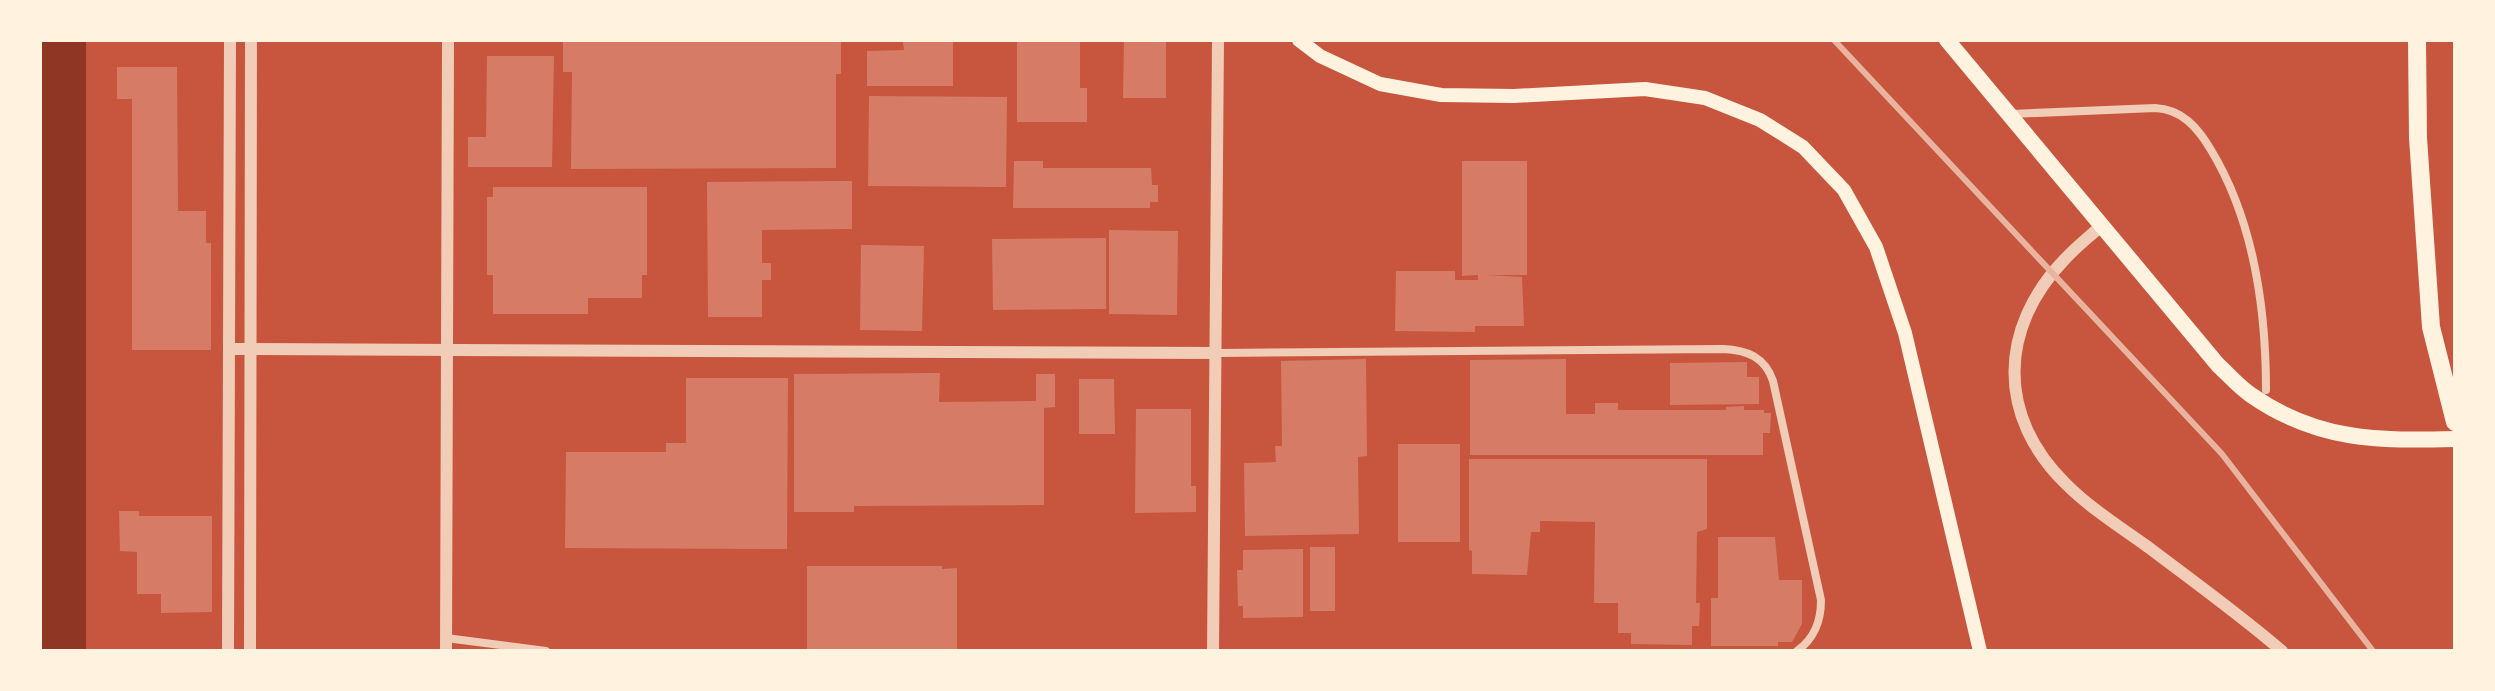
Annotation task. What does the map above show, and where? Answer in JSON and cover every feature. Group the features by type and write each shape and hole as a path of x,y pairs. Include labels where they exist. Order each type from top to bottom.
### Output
{"highway":[{"path":"1947,40 2218,365 2249,394 2296,420 2342,436 2395,441 2455,439"},
{"path":"2417,40 2418,138 2431,327 2455,422"}],"main road":[{"path":"1299,40 1320,56 1380,84 1441,95 1514,96 1645,89 1705,98 1760,120 1803,147 1844,190 1876,247 1905,333 1980,651"}],"street":[{"path":"228,651 230,40"},
{"path":"250,651 251,40"},
{"path":"448,40 446,644 546,651"},
{"path":"1213,651 1218,40"},
{"path":"2009,114 2155,108 2174,111 2190,122 2226,174 2249,239 2266,351 2266,390"},
{"path":"2101,226 2065,259 2040,293 2024,324 2015,353 2015,397 2033,444 2067,485 2245,619 2282,651"},
{"path":"230,349 1217,353 1739,350 1752,354 1769,369 1773,381 1821,600 1813,636 1797,651"}],"shaded area":[{"path":"40,40 86,40 86,651 40,651"}],"building":[{"path":"563,40 841,40 841,74 836,74 836,168 571,169 572,72 563,72"},
{"path":"1017,40 1080,40 1080,88 1087,88 1087,122 1017,122"},
{"path":"1124,40 1166,40 1166,98 1123,98"},
{"path":"953,41 953,86 867,86 867,51 904,50 903,42"},
{"path":"487,56 554,56 552,167 468,167 468,137 486,137"},
{"path":"117,67 177,67 178,211 206,211 206,243 211,243 211,350 132,350 132,99 117,99"},
{"path":"869,96 1007,97 1006,187 868,186"},
{"path":"1014,161 1043,161 1043,168 1151,168 1152,185 1158,185 1158,202 1150,202 1150,208 1013,208"},
{"path":"1462,161 1527,161 1527,275 1487,275 1522,277 1524,326 1475,326 1475,332 1395,331 1396,271 1455,271 1455,280 1478,280 1478,275 1462,276"},
{"path":"852,181 852,229 762,230 762,263 771,263 771,280 762,280 762,317 708,317 707,182"},
{"path":"493,187 647,187 647,275 642,275 642,298 588,298 588,314 493,314 493,275 487,275 487,197 493,197"},
{"path":"1109,230 1178,231 1177,315 1109,314"},
{"path":"1106,238 1106,309 993,310 992,239"},
{"path":"861,245 924,246 922,331 860,330"},
{"path":"1366,359 1367,456 1358,457 1359,534 1245,536 1244,463 1276,462 1275,446 1282,446 1281,361"},
{"path":"1566,359 1566,414 1595,414 1595,403 1618,403 1618,410 1726,410 1726,407 1744,406 1744,410 1764,410 1764,413 1771,413 1770,433 1763,433 1763,455 1470,455 1470,360"},
{"path":"1747,362 1747,377 1759,377 1759,404 1670,405 1670,363"},
{"path":"940,373 939,402 1036,401 1036,374 1055,374 1055,407 1044,408 1044,505 854,506 854,512 794,512 794,374"},
{"path":"686,378 788,378 787,549 565,548 566,452 666,452 666,443 686,443"},
{"path":"1079,379 1114,379 1115,434 1079,434"},
{"path":"1136,409 1191,409 1191,486 1196,486 1196,512 1135,513"},
{"path":"1398,444 1460,444 1460,542 1398,542"},
{"path":"1469,459 1707,459 1707,529 1697,532 1696,603 1700,603 1699,626 1692,626 1692,645 1631,644 1631,633 1618,633 1618,603 1594,603 1595,522 1540,521 1540,532 1531,532 1527,575 1472,574"},
{"path":"119,511 139,511 139,516 212,516 212,612 161,613 161,594 137,594 137,552 120,551"},
{"path":"1718,537 1775,537 1779,580 1802,580 1802,624 1792,642 1778,642 1778,646 1711,646 1711,598 1718,598"},
{"path":"1310,547 1335,547 1335,611 1310,611"},
{"path":"1303,549 1303,617 1243,618 1243,606 1238,606 1237,570 1243,570 1243,550"},
{"path":"807,566 957,568 957,651 807,651"}],"railway":[{"path":"1834,40 2222,454 2373,651"}]}
